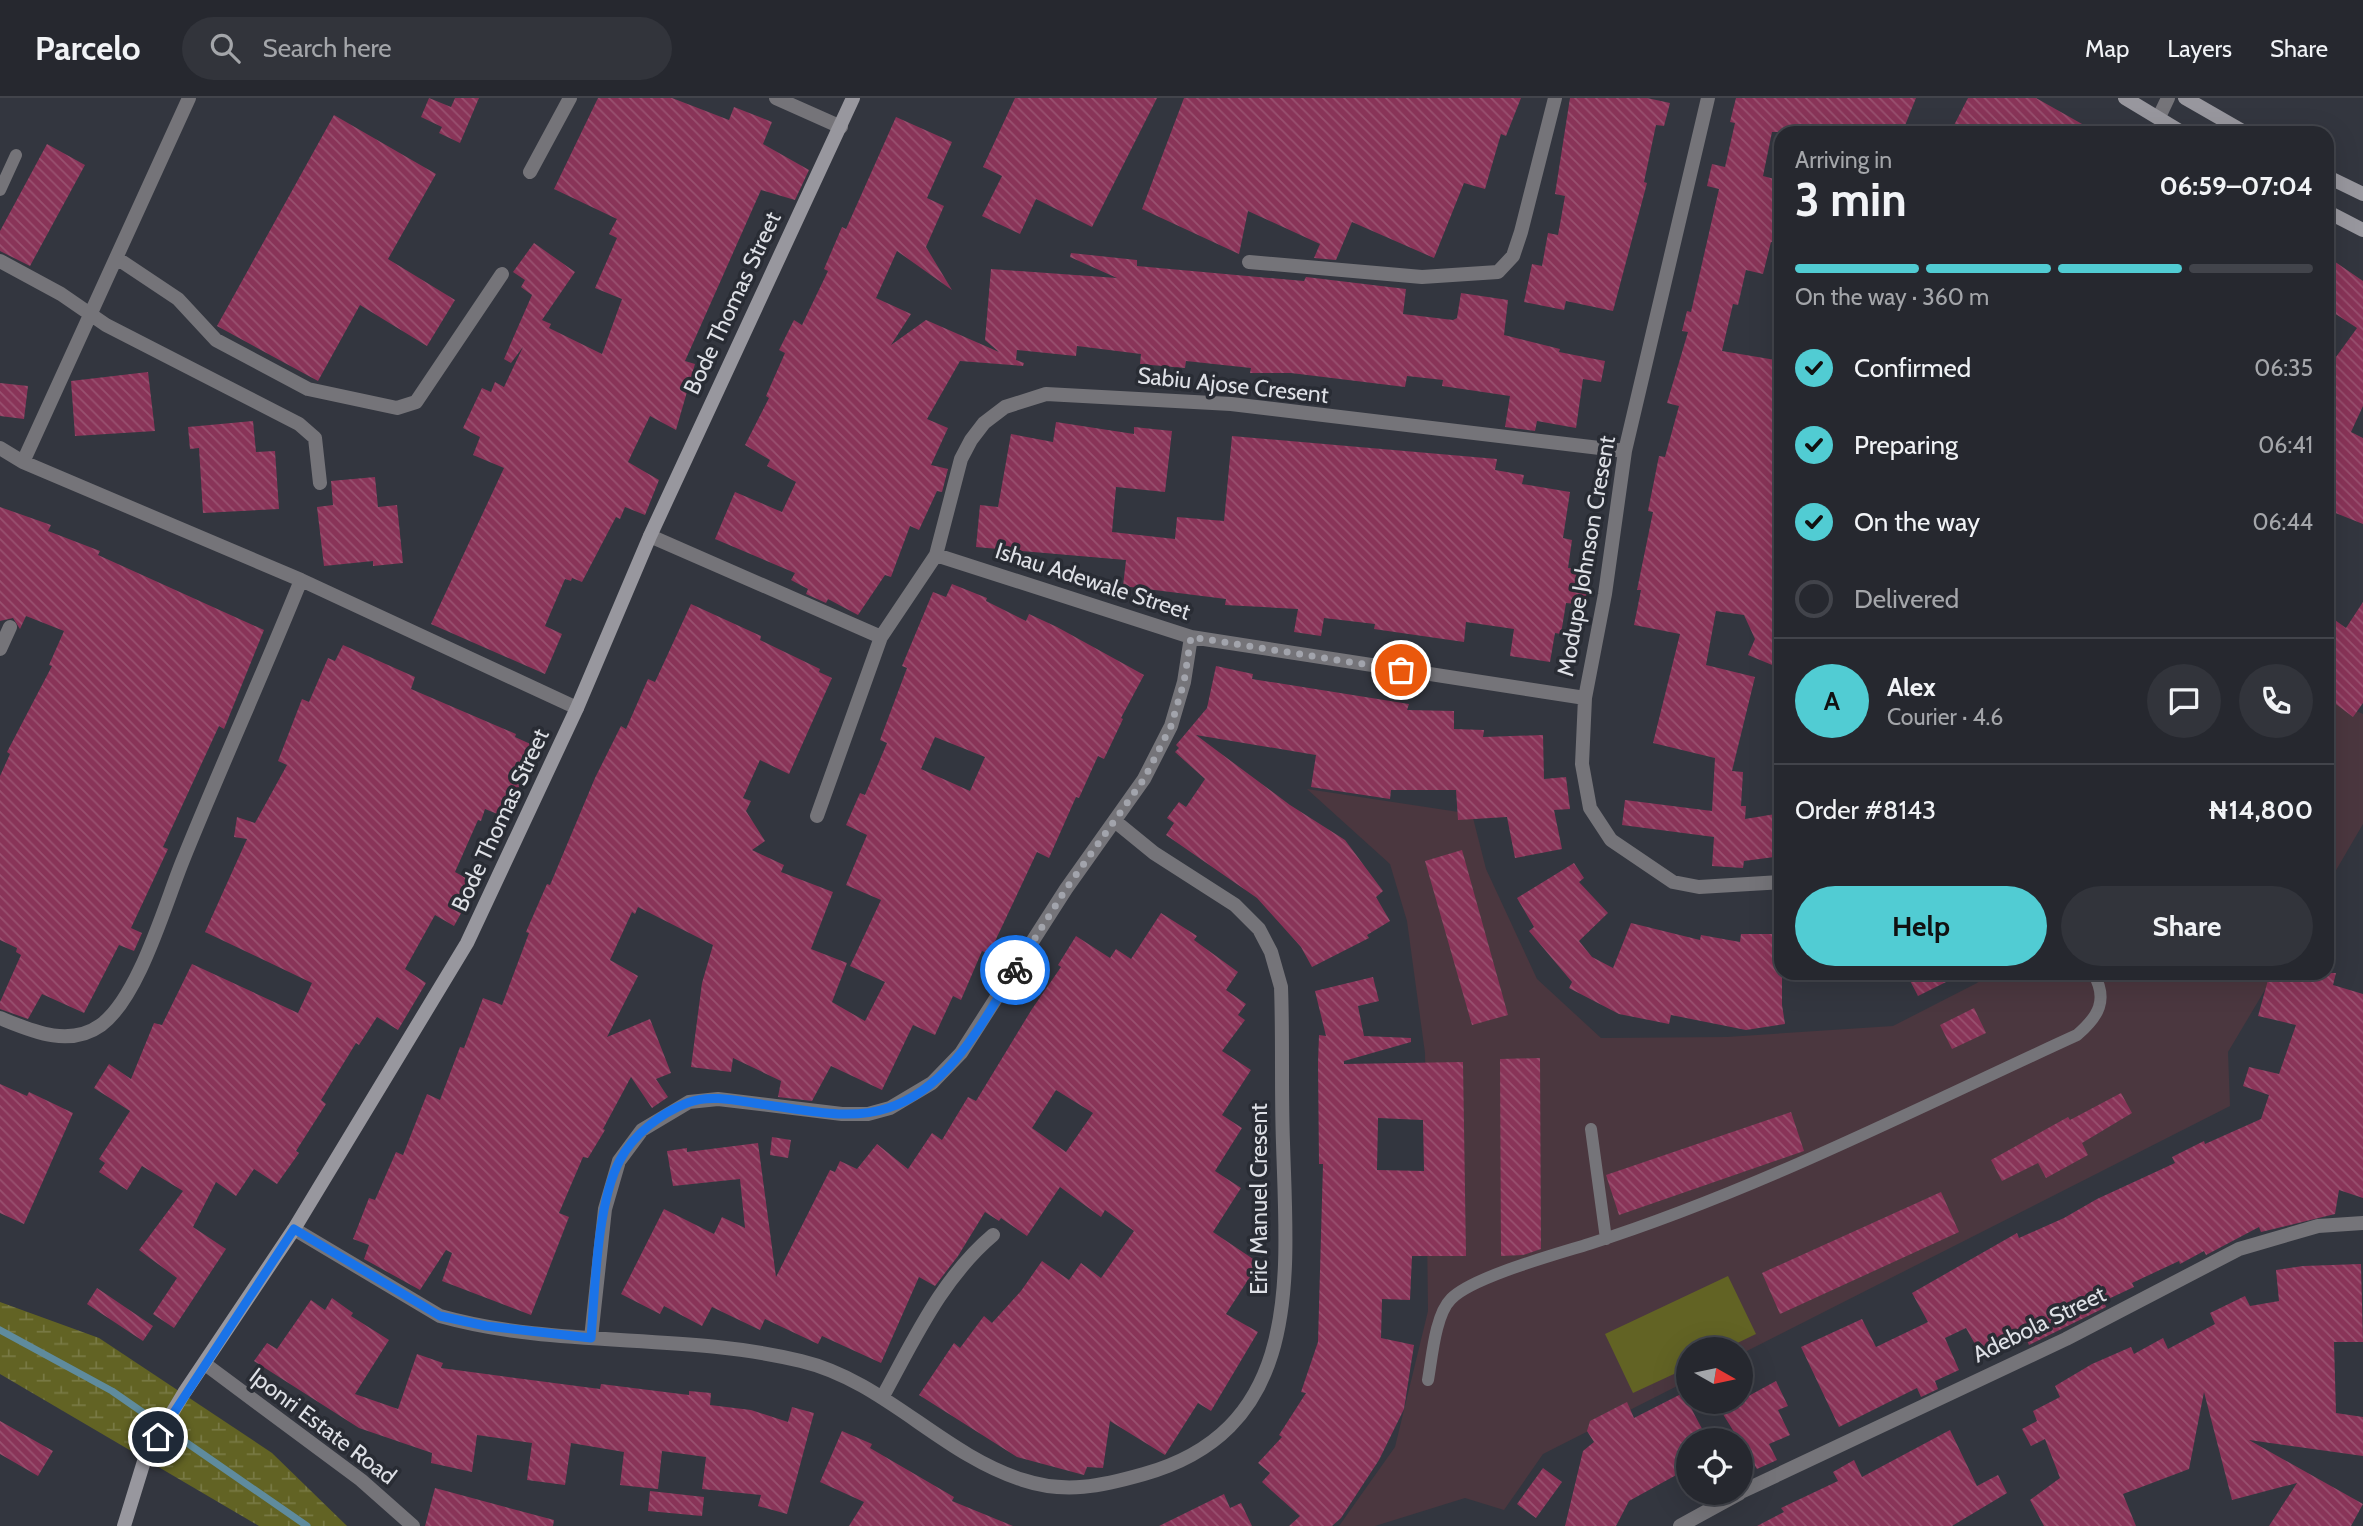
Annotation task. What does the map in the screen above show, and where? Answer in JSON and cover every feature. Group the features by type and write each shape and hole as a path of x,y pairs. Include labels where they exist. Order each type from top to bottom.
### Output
{"main road":[{"name":"Bode Thomas Street","path":"124,1526 145,1458 184,1393 294,1229 467,943 577,708 650,536 853,98"},
{"path":"2125,98 2172,126"},
{"path":"2185,98 2234,126"},
{"path":"2334,180 2363,194"},
{"path":"2334,215 2363,230"}],"street":[{"path":"23,462 118,259 189,98"},
{"path":"530,172 570,98"},
{"path":"776,98 841,127"},
{"path":"1249,262 1422,277 1498,272 1513,256 1521,232 1555,98"},
{"name":"Modupe Johnson Cresent","path":"1708,98 1625,451 1605,594 1585,698 1582,764 1590,808 1611,840 1672,882 1699,887 1774,882"},
{"path":"2159,117 2168,98"},
{"path":"118,259 178,299 216,340 308,389 397,408 416,402 502,274"},
{"path":"0,261 61,294 92,316 299,424 315,438 320,483"},
{"name":"Sabiu Ajose Cresent","path":"936,555 961,458 971,440 984,423 1005,407 1046,394 1231,404 1625,451"},
{"path":"0,448 23,462 301,580 577,708"},
{"path":"650,536 881,637"},
{"path":"817,816 881,637 936,555"},
{"name":"Ishau Adewale Street","path":"936,555 1191,637 1585,698"},
{"path":"0,1018 41,1034 72,1037 99,1027 117,1010 130,988 161,918 301,580"},
{"path":"0,649 10,627"},
{"path":"591,1338 605,1209 619,1161 642,1130 689,1102 718,1099 842,1114 867,1114 890,1108 932,1083 961,1053 1066,889 1144,779 1171,726 1184,682 1191,637"},
{"name":"Eric Manuel Cresent","path":"294,1229 440,1316 486,1326 591,1338 741,1350 803,1361 855,1381 883,1396 899,1411 983,1462 1019,1479 1045,1486 1075,1489 1102,1486 1171,1466 1194,1454 1235,1422 1261,1386 1276,1341 1284,1290 1281,987 1271,951 1259,929 1235,905 1154,853 1116,822"},
{"name":"Adebola Street","path":"1753,1486 2066,1339 2239,1249 2318,1226 2363,1223"},
{"path":"883,1396 935,1300 971,1254 993,1235"},
{"name":"Iponri Estate Road","path":"205,1364 361,1480 413,1526"},
{"name":"Adebola Street","path":"1681,1526 1717,1505"}],"lane":[{"path":"0,190 16,155"},
{"path":"1428,1380 1438,1326 1451,1299 1512,1268 1663,1220 1833,1150 2077,1035 2096,1019 2103,998 2096,980"},
{"path":"1591,1129 1606,1239"}],"shaded area":[{"path":"2334,701 2363,714 2363,824 2334,874"},
{"path":"1307,789 1472,814 1486,869 1537,979 1601,1038 1727,1037 1893,1026 1980,980 2271,980 2228,1052 2230,1106 1754,1347 1754,1337 1676,1337 1676,1387 1543,1454 1504,1510 1465,1498 1375,1526 1339,1526 1395,1447 1428,1311 1425,1053 1407,921 1390,864"}],"green space":[{"path":"1728,1276 1756,1334 1750,1337 1676,1337 1676,1373 1633,1393 1605,1334"},
{"path":"0,1302 99,1338 272,1453 347,1526 259,1526 0,1374"}],"building":[{"path":"429,98 451,107 455,98 479,98 460,143 439,133 442,127 421,117"},
{"path":"598,98 672,98 729,120 734,107 772,122 763,144 809,170 795,200 761,190 685,361 695,364 676,430 650,416 628,462 659,480 645,515 625,507 620,519 616,517 582,582 572,578 571,581 565,579 545,626 562,634 545,674 431,624 504,468 473,455 480,437 463,428 482,388 491,392 495,382 504,387 523,347 511,363 504,359 532,295 521,287 525,280 513,272 534,243 575,272 542,320 551,324 549,328 602,354 622,299 595,288 617,238 609,234 617,219 554,189"},
{"path":"1015,98 1157,98 1092,227 1036,199 1020,234 982,216 1002,176 983,167"},
{"path":"1184,98 1521,98 1506,136 1501,134 1485,189 1464,183 1434,258 1352,222 1336,260 1314,258 1320,244 1248,211 1239,254 1142,209"},
{"path":"1570,98 1647,98 1670,103 1664,126 1656,125 1644,182 1647,183 1613,311 1566,301 1564,310 1524,302 1532,264 1542,266 1548,233 1558,235 1565,196 1555,194"},
{"path":"1736,98 1916,98 1905,126 1774,126 1763,176 1774,179 1774,243 1771,242 1763,274 1746,270 1738,305 1733,304 1722,351 1774,360 1774,666 1748,655 1755,639 1744,615 1716,611 1706,665 1755,677 1732,771 1743,772 1741,806 1746,806 1745,819 1774,814 1774,857 1744,861 1743,868 1712,866 1714,837 1622,825 1625,800 1712,811 1715,758 1653,743 1680,634 1634,625 1641,590 1637,590 1653,512 1648,511 1659,456 1665,457 1679,406 1667,403 1688,332 1682,331 1687,311 1691,312 1719,189 1707,186 1712,164 1725,167 1735,123 1730,122"},
{"path":"1968,98 2036,98 2086,126 1954,126"},
{"path":"334,115 436,174 388,259 455,300 427,346 360,305 318,381 217,326"},
{"path":"896,117 952,142 927,198 944,206 926,247 952,290 897,251 876,298 911,314 891,345 926,320 999,352 985,340 991,269 1117,278 1070,257 1071,253 1137,260 1137,266 1304,281 1306,277 1406,289 1403,314 1453,320 1457,318 1461,293 1508,300 1504,335 1560,349 1559,352 1605,361 1601,382 1583,379 1576,428 1537,421 1535,431 1505,427 1510,396 1442,386 1443,380 1407,376 1405,387 1291,373 1250,373 1251,368 1186,361 1185,368 1140,364 1141,354 1077,346 1076,356 1017,350 1016,360 1024,363 1023,366 960,361 927,419 948,428 931,465 948,469 942,492 937,491 919,530 910,526 891,577 885,575 858,615 828,599 826,603 806,594 808,589 791,580 795,573 715,539 735,492 782,512 796,482 767,466 770,460 745,445 769,398 766,396 785,353 779,350 794,320 802,325 828,271 824,269 842,227 846,229"},
{"path":"47,144 85,165 30,266 0,251 0,231"},
{"path":"2334,261 2363,281 2363,406 2351,432 2363,438 2363,524 2334,512 2334,360 2357,328 2334,313"},
{"path":"148,372 155,431 75,436 71,381"},
{"path":"0,383 28,386 24,419 0,416"},
{"path":"253,421 256,452 275,451 279,509 203,513 199,448 190,449 188,427"},
{"path":"1056,422 1134,434 1134,427 1172,431 1165,492 1116,487 1112,532 1175,539 1177,517 1224,521 1232,436 1497,459 1495,470 1524,475 1522,484 1570,492 1563,538 1572,540 1568,568 1590,570 1586,605 1566,603 1561,634 1555,633 1550,662 1510,656 1514,629 1466,622 1464,642 1374,629 1375,624 1324,618 1321,636 1294,632 1298,609 1225,605 1226,599 1123,586 1126,560 976,547 980,505 998,507 1011,434 1053,442"},
{"path":"375,477 378,507 397,505 403,563 373,566 373,561 324,566 317,507 333,505 331,481"},
{"path":"0,507 51,525 48,531 100,551 98,555 264,630 224,729 219,726 163,847 168,849 131,928 142,933 134,951 119,945 84,1013 42,994 28,1019 0,1009 0,1002 21,955 16,952 17,948 0,940 0,776 10,754 7,752 52,666 49,665 64,631 26,616 20,629 13,618 0,621"},
{"path":"952,584 987,598 986,601 1026,621 1029,614 1144,675 1121,718 1123,719 1104,759 1098,756 1079,798 1076,797 1049,858 1037,852 989,954 982,951 961,1000 953,996 935,1035 913,1025 882,1090 831,1066 812,1101 778,1097 781,1081 733,1058 731,1072 691,1067 702,983 713,945 638,907 635,914 632,912 610,960 638,976 607,1037 650,1019 671,1073 656,1079 668,1097 652,1108 631,1077 603,1129 605,1130 588,1158 583,1157 559,1213 569,1217 531,1315 442,1281 452,1253 446,1250 420,1290 364,1259 369,1245 353,1239 369,1198 375,1200 396,1152 403,1155 427,1094 440,1100 460,1047 464,1048 483,998 502,1005 529,933 526,932 547,884 550,885 595,778 621,726 626,729 648,679 655,682 691,604 761,636 760,640 820,669 819,672 832,678 789,774 760,760 743,798 751,801 746,811 765,841 752,850 784,865 781,872 833,892 811,949 847,963 832,1002 865,1021 885,982 850,966 881,900 846,885 867,835 846,825 860,793 865,795 887,743 880,740 907,668 902,666 933,592 946,597","holes":["935,737 985,757 970,791 921,769"]},
{"path":"2363,602 2363,703 2353,717 2334,703 2334,619 2346,628"},
{"path":"343,645 415,677 411,689 516,734 515,737 537,747 505,817 485,809 481,821 478,820 455,872 477,884 454,926 435,915 405,969 426,983 398,1030 377,1017 359,1045 356,1043 321,1100 326,1104 296,1151 299,1153 277,1184 254,1169 236,1196 216,1182 193,1227 226,1249 174,1328 153,1314 177,1278 139,1250 183,1191 142,1166 127,1190 99,1172 105,1163 99,1159 130,1111 94,1088 109,1064 131,1079 154,1023 162,1025 192,964 298,1013 312,983 205,932 247,839 234,837 237,817 255,823 287,765 278,761 302,699 309,702 328,658 335,661"},
{"path":"1216,666 1253,674 1252,679 1409,704 1407,710 1454,711 1454,729 1484,730 1483,737 1543,735 1544,779 1566,777 1570,809 1554,810 1562,849 1515,858 1507,817 1458,820 1456,790 1391,790 1390,799 1311,787 1316,755 1196,735 1290,805 1345,840 1383,891 1376,897 1390,921 1367,935 1369,938 1312,967 1301,947 1257,898 1166,835 1174,823 1167,818 1179,802 1186,807 1205,779 1175,752 1179,748 1176,745 1207,708"},
{"path":"1462,850 1508,1015 1472,1025 1425,861"},
{"path":"1574,863 1584,878 1579,882 1608,913 1579,941 1592,957 1613,968 1631,923 1700,940 1701,935 1740,942 1741,934 1774,934 1774,980 1782,980 1785,1024 1746,1030 1671,1015 1669,1024 1619,1014 1569,988 1572,982 1529,931 1534,927 1517,898"},
{"path":"1161,913 1197,936 1194,940 1238,972 1226,990 1246,1004 1238,1015 1245,1020 1222,1051 1251,1070 1222,1115 1242,1128 1215,1171 1241,1188 1213,1232 1259,1263 1226,1314 1258,1332 1211,1411 1198,1403 1165,1455 1110,1421 1103,1468 1087,1467 1084,1475 1017,1457 919,1395 954,1343 960,1348 984,1316 992,1323 1021,1291 1042,1261 1069,1280 1081,1263 1101,1278 1134,1231 1105,1210 1101,1217 1060,1187 1027,1236 1001,1218 999,1221 985,1212 958,1256 935,1286 919,1277 881,1363 822,1336 818,1344 765,1319 760,1330 712,1307 702,1326 664,1306 660,1314 621,1294 664,1209 714,1234 722,1217 745,1228 740,1179 673,1186 667,1151 687,1148 687,1152 758,1143 776,1277 830,1170 835,1172 840,1161 857,1169 877,1144 908,1169 932,1133 942,1140 968,1097 976,1101 1061,967 1058,965 1076,936 1110,958 1116,949 1131,959","holes":["1056,1090 1093,1113 1066,1152 1032,1128"]},
{"path":"2336,973 2333,985 2363,994 2363,1198 2339,1190 2335,1214 2261,1232 2259,1227 2206,1255 2204,1251 2180,1264 2179,1261 2132,1283 2134,1287 2104,1301 2106,1307 2029,1345 2023,1332 1980,1353 1966,1328 1945,1338 1959,1370 1935,1381 1938,1389 1921,1397 1917,1388 1839,1427 1801,1347 1862,1319 1876,1347 1928,1322 1912,1293 2017,1233 2019,1238 2064,1218 2097,1199 2175,1163 2172,1157 2204,1141 2205,1144 2261,1119 2269,1095 2243,1086 2249,1067 2279,1074 2296,1025 2258,1016 2268,980 2334,980"},
{"path":"1373,977 1379,1001 1358,1006 1364,1036 1411,1038 1411,1042 1344,1061 1344,1064 1463,1062 1466,1256 1412,1256 1410,1300 1382,1299 1381,1338 1414,1345 1404,1409 1379,1460 1341,1518 1332,1526 1289,1526 1300,1516 1262,1482 1270,1473 1258,1463 1282,1437 1279,1435 1306,1393 1301,1392 1318,1342 1323,1164 1319,1164 1318,1063 1319,1035 1326,1036 1315,991","holes":["1378,1118 1423,1120 1424,1171 1377,1170"]},
{"path":"1910,980 1950,980 1918,996"},
{"path":"1974,1008 1986,1033 1952,1049 1940,1025"},
{"path":"1540,1058 1541,1249 1523,1255 1501,1256 1500,1059"},
{"path":"0,1084 27,1096 29,1092 73,1113 24,1224 0,1213"},
{"path":"2121,1093 2132,1113 2082,1143 2088,1155 2046,1178 2038,1163 2002,1181 1991,1160 2068,1117 2070,1120"},
{"path":"1791,1112 1804,1151 1619,1215 1606,1175"},
{"path":"772,1137 791,1140 788,1158 770,1155"},
{"path":"1941,1192 1959,1232 1780,1314 1762,1273"},
{"path":"2361,1264 2363,1342 2334,1342 2336,1413 2363,1417 2363,1456 2249,1440 2363,1504 2351,1526 2269,1526 2297,1483 2232,1500 2204,1392 2189,1469 2123,1494 2136,1526 2044,1526 2030,1500 2060,1478 2045,1439 2031,1446 2022,1429 2037,1421 2033,1411 2060,1397 2055,1386 2092,1364 2131,1347 2134,1354 2163,1338 2168,1349 2215,1324 2210,1313 2245,1296 2250,1306 2279,1301 2276,1270"},
{"path":"97,1288 153,1326 143,1341 87,1304"},
{"path":"332,1298 353,1313 351,1316 389,1340 355,1394 398,1409 417,1354 443,1363 441,1368 501,1376 600,1389 601,1384 689,1395 689,1391 711,1393 710,1405 751,1410 788,1422 792,1407 814,1413 787,1514 758,1506 761,1495 702,1489 706,1457 662,1451 658,1489 620,1485 624,1452 571,1443 565,1485 527,1480 532,1443 477,1435 472,1472 431,1463 432,1453 359,1428 254,1361 267,1343 277,1349 311,1300 325,1310"},
{"path":"1776,1381 1788,1406 1778,1410 1790,1435 1769,1444 1777,1460 1757,1469 1753,1463 1753,1428 1732,1428 1723,1414 1754,1414 1754,1393"},
{"path":"1676,1397 1676,1414 1694,1414 1702,1428 1676,1428 1676,1475 1629,1501 1616,1526 1565,1526 1583,1451 1594,1442 1587,1431 1590,1421 1627,1402 1634,1418"},
{"path":"0,1421 53,1451 38,1476 0,1454"},
{"path":"1950,1430 1977,1486 1998,1475 2007,1493 1952,1526 1757,1526 1784,1512 1781,1508 1838,1481 1833,1472 1854,1460 1862,1477"},
{"path":"842,1431 872,1444 870,1448 954,1497 952,1501 1013,1526 849,1526 864,1502 820,1482"},
{"path":"1543,1468 1562,1482 1536,1518 1517,1504"},
{"path":"435,1488 554,1520 553,1526 425,1526"},
{"path":"650,1491 704,1497 702,1516 648,1511"},
{"path":"1224,1494 1230,1508 1241,1503 1252,1526 1159,1526"}],"waterway":[{"path":"0,1330 112,1391 307,1526"}],"way so far":[{"path":"1015,970 1066,889 1144,779 1171,726 1184,682 1191,637 1401,670"}],"route":[{"path":"158,1437 184,1393 294,1229 440,1316 464,1323 591,1338 605,1209 619,1161 642,1130 689,1102 718,1099 842,1114 867,1114 890,1108 932,1083 961,1053 1015,970"}]}
